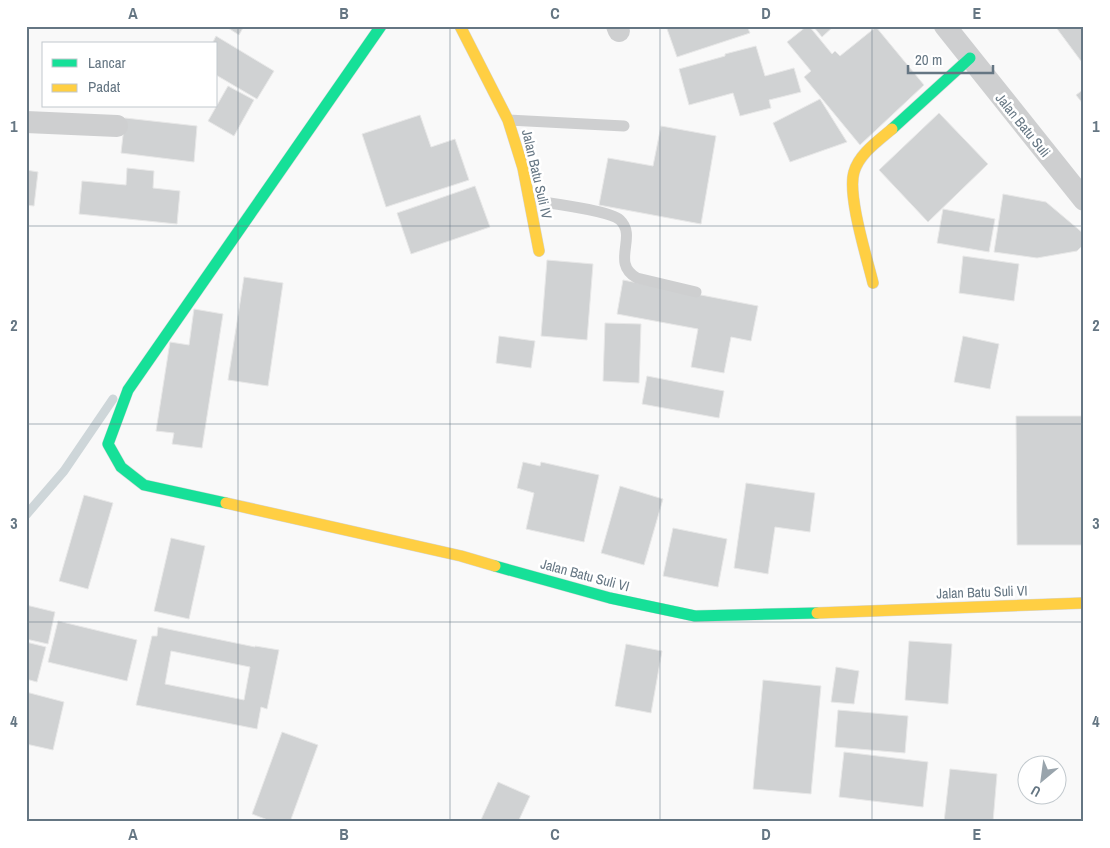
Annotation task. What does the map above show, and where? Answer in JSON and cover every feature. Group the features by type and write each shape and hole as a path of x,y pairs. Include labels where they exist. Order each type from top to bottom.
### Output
{"street":[{"name":"Jalan Batu Suli VI","path":"381,26 128,390 108,444 121,467 144,486 461,556 610,598 695,616 877,612 1084,603"},
{"name":"Jalan Batu Suli IV","path":"460,26 508,120 524,168 539,251"},
{"name":"Jalan Batu Suli","path":"945,26 1084,200"},
{"path":"873,283 852,193 854,172 865,153 970,58"},
{"path":"26,122 117,126"}],"lane":[{"path":"508,120 624,126"},
{"path":"530,200 605,213 620,219 627,231 624,263 628,273 637,278 696,292"}],"building":[{"path":"225,26 244,26 239,35"},
{"path":"666,26 747,26 750,33 677,57"},
{"path":"807,26 832,54 835,51 840,56 876,27 924,85 860,145 804,77 811,71 787,42"},
{"path":"813,26 834,26 822,37"},
{"path":"1055,26 1084,26 1084,59 1081,61"},
{"path":"216,36 274,71 257,99 218,76 218,42 213,42"},
{"path":"756,46 765,76 794,68 801,92 769,100 771,108 740,116 733,93 689,105 679,69"},
{"path":"228,86 254,100 234,136 208,121 215,108 218,108 218,104"},
{"path":"1084,89 1084,105 1076,95"},
{"path":"820,99 847,142 790,162 773,123"},
{"path":"939,113 988,164 928,222 879,170"},
{"path":"420,115 431,147 455,139 469,180 386,207 362,134"},
{"path":"125,118 197,126 194,162 121,153"},
{"path":"661,126 716,136 701,224 599,205 608,158 653,166"},
{"path":"127,168 154,171 153,188 180,191 177,224 79,214 82,181 126,185"},
{"path":"26,170 38,172 34,206 26,205"},
{"path":"475,186 490,227 411,254 397,213"},
{"path":"1003,194 1046,202 1084,234 1084,244 1077,251 1037,258 994,252"},
{"path":"943,209 995,219 989,252 937,243"},
{"path":"963,256 1019,264 1014,301 959,293"},
{"path":"547,260 593,264 587,340 541,336"},
{"path":"244,277 283,283 268,386 228,380"},
{"path":"623,280 758,306 751,341 731,337 724,373 691,367 698,329 617,314"},
{"path":"194,309 223,314 202,448 172,444 174,433 156,431 170,342 189,345"},
{"path":"605,323 641,324 639,383 603,381"},
{"path":"499,336 535,341 531,368 496,363"},
{"path":"963,336 999,344 990,389 954,382"},
{"path":"647,376 724,391 719,418 642,404"},
{"path":"1016,416 1084,416 1084,545 1017,545"},
{"path":"523,462 540,466 541,462 599,475 584,542 526,529 534,493 517,488"},
{"path":"746,483 815,493 810,532 775,527 768,574 734,568"},
{"path":"620,486 663,499 644,565 601,553"},
{"path":"84,495 113,503 88,589 59,581"},
{"path":"673,528 727,539 718,587 663,576"},
{"path":"171,538 205,546 189,619 154,611"},
{"path":"26,605 55,612 48,644 26,639"},
{"path":"58,621 137,640 127,681 48,662"},
{"path":"158,627 255,647 279,650 267,709 261,707 257,729 136,705 152,636 157,636","holes":["171,651 250,667 244,700 165,684"]},
{"path":"909,641 952,644 948,704 905,700"},
{"path":"26,642 46,647 37,682 26,679"},
{"path":"626,644 662,651 651,713 615,706"},
{"path":"836,667 859,671 854,704 831,702"},
{"path":"763,680 821,686 811,794 753,789"},
{"path":"26,692 64,702 53,750 26,744"},
{"path":"838,710 908,716 905,753 835,747"},
{"path":"282,732 318,745 290,822 273,822 252,814"},
{"path":"844,752 928,762 923,807 839,797"},
{"path":"950,769 997,774 993,822 944,822"},
{"path":"498,782 530,796 518,822 480,822"}],"waterway":[{"path":"26,515 64,471 113,399"}],"traffic: fast":[{"path":"226,503 144,485 121,467 108,444 128,390 381,26"},
{"path":"892,129 970,58"},
{"path":"495,566 610,598 695,616 817,613"}],"traffic: slow":[{"path":"460,26 508,120 523,168 539,251"},
{"path":"873,283 855,211 853,196 854,172 860,159 892,129"},
{"path":"226,503 461,556 495,566"},
{"path":"817,613 1084,603"}]}
